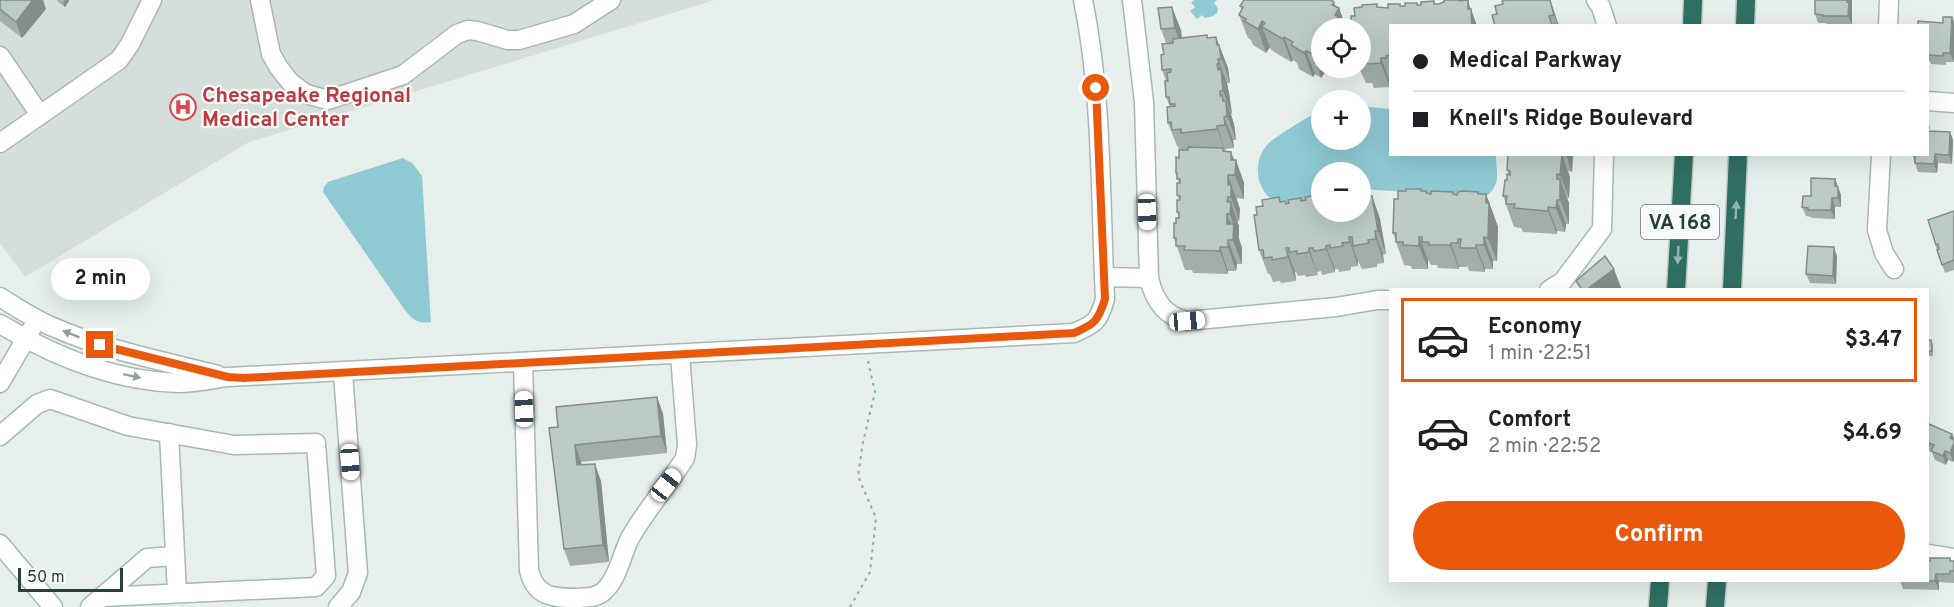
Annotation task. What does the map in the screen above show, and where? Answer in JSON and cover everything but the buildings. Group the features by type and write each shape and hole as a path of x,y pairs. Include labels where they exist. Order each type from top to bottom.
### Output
{"highway":[{"path":"1692,24 1693,0"},
{"path":"1745,24 1746,0"},
{"name":"VA 168","path":"1676,288 1684,156"},
{"name":"VA 168","path":"1732,288 1738,156"},
{"path":"1658,607 1660,582"},
{"path":"1715,607 1717,582"}],"street":[{"path":"0,143 119,60 130,44 152,0"},
{"path":"260,0 271,54 279,68 291,83 306,94 328,100 403,75 457,34 468,30 508,40 519,40 574,24 611,0"},
{"path":"0,324 47,350 83,364 147,380 180,383 228,377 343,373 1074,333 1096,321 1105,299 1098,106 1090,33 1083,0"},
{"path":"1132,0 1144,102 1149,278 1153,296 1163,309 1175,318 1187,321 1389,300"},
{"path":"1596,0 1601,7 1606,24"},
{"path":"1888,24 1889,0"},
{"path":"0,56 40,115"},
{"path":"1929,101 1954,103"},
{"path":"1552,288 1563,281 1602,229 1604,156"},
{"path":"1881,156 1876,230 1884,253 1894,268"},
{"path":"1104,278 1149,278"},
{"path":"0,297 51,326 106,346 228,377"},
{"path":"0,383 37,319"},
{"path":"523,363 531,581 537,588 554,598 593,597 602,594 609,587 631,537 685,459 687,445 680,355"},
{"path":"338,607 351,592 358,573 343,373"},
{"path":"0,436 38,404 50,399 128,426 234,445 316,443 326,576 316,587 177,593 96,602"},
{"path":"169,433 177,593"},
{"path":"0,544 53,607"},
{"path":"1929,554 1954,558"},
{"path":"96,602 147,558 174,556"}],"path":[{"path":"850,607 870,572 876,518 858,476 874,392 865,345"}],"shaded area":[{"name":"Chesapeake Regional Medical Center","path":"0,0 715,0 249,142 25,277 0,243"}],"water":[{"path":"1194,0 1217,0 1214,3 1218,8 1217,13 1205,18 1202,15 1197,19 1190,11 1195,7 1191,3"},
{"path":"1371,107 1389,109 1389,156 1496,156 1496,183 1485,197 1371,190 1371,162 1311,162 1311,200 1284,205 1272,200 1266,194 1261,186 1258,169 1262,152 1271,141 1311,116 1311,150 1371,150"},
{"path":"403,158 413,164 422,176 431,322 418,321 407,313 323,192 328,182"}],"place":[{"name":"Chesapeake Regional Medical Center","path":"183,107"}],"route":[{"path":"100,345 228,377 244,378 1074,333 1096,321 1101,314 1105,299 1096,88"}]}
